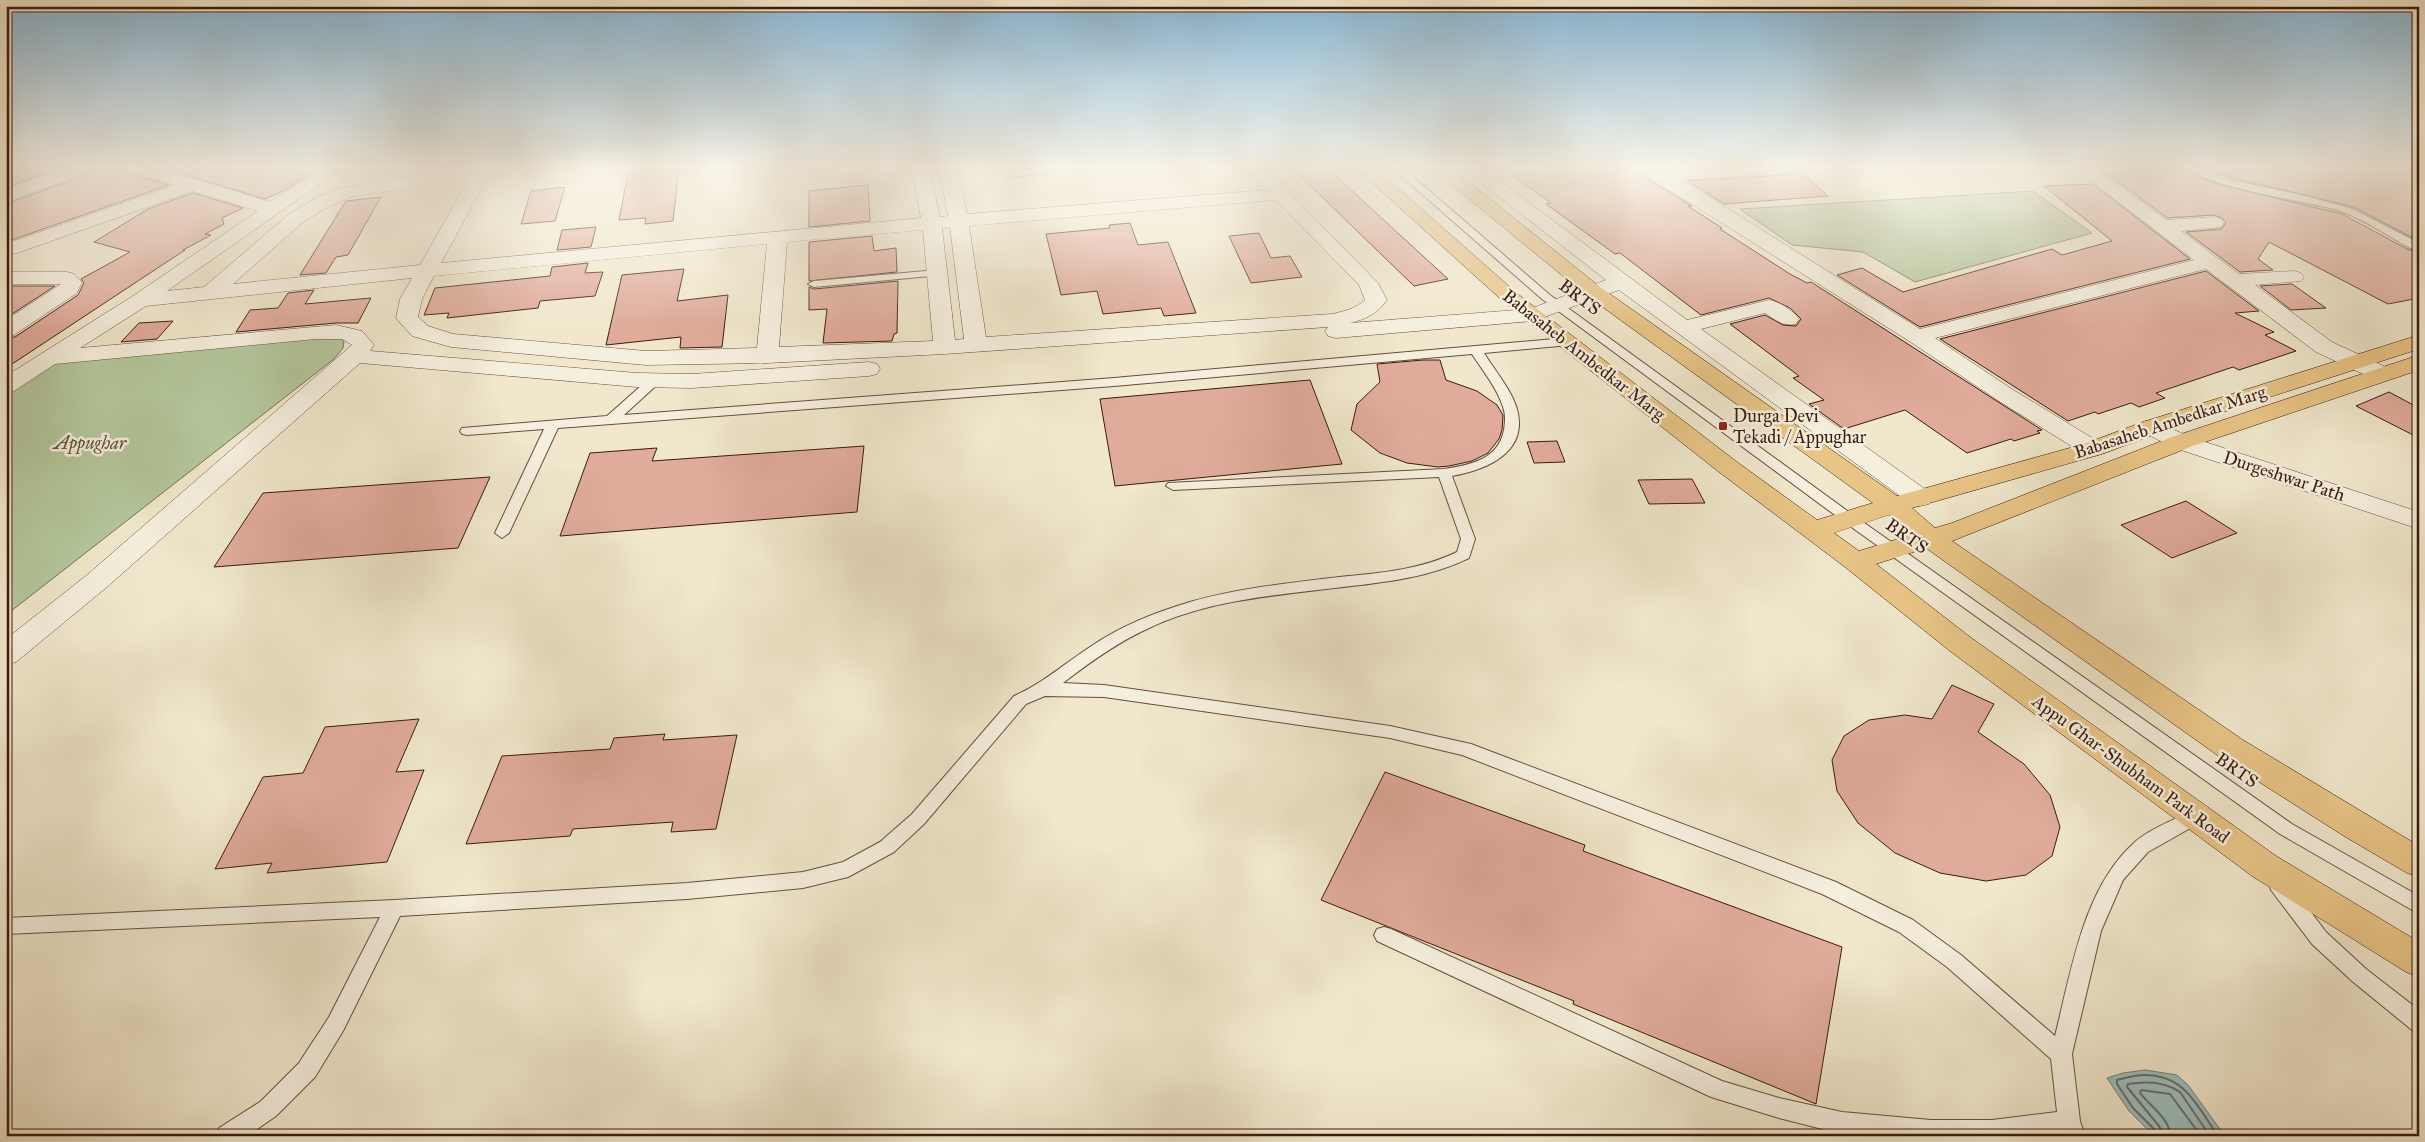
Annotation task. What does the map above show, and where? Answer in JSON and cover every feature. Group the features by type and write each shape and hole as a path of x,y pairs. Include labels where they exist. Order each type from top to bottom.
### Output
{"main road":[{"name":"Babasaheb Ambedkar Marg","path":"1424,220 1512,299 1566,342 1728,467 1855,561 1961,529 2181,442 2419,362"},
{"path":"1505,220 1593,291 1893,505 1931,539 2222,742 2376,839 2419,863"},
{"name":"Babasaheb Ambedkar Marg","path":"1815,530 1848,518 2093,449 2152,427 2419,342"},
{"path":"1920,498 1961,529"},
{"name":"Appu Ghar-Shubham Park Road","path":"1855,561 1960,644 2264,866 2419,961"}],"street":[{"path":"10,249 85,220"},
{"path":"6,386 140,300 256,220"},
{"path":"210,293 293,220"},
{"path":"457,220 410,299 407,318 420,331 451,340 646,358 768,356 945,348 1332,320 1357,316 1370,308 1376,300 1368,283 1306,220"},
{"path":"140,300 428,270 967,220"},
{"path":"1540,220 1621,282 1920,498"},
{"path":"1733,220 2093,449"},
{"path":"2154,220 2324,346 2382,374"},
{"path":"959,221 976,345"},
{"path":"932,223 945,348"},
{"path":"2162,226 2214,223"},
{"path":"768,356 777,238"},
{"path":"1917,336 2209,262"},
{"path":"2234,280 2294,277"},
{"path":"6,278 67,278 72,282 70,289 6,330"},
{"path":"355,356 655,380 740,379 935,365 1533,315 1621,282"},
{"path":"1684,327 1769,306 1788,319"},
{"path":"6,656 97,581 355,356 363,344 358,337 335,331 50,358"},
{"name":"Durgeshwar Path","path":"2152,427 2181,442 2419,521"}],"lane":[{"name":"BRTS","path":"1458,220 1556,305 1848,518 2286,829 2419,906"},
{"path":"2366,220 2414,246 2419,246"},
{"path":"814,284 937,273"},
{"path":"467,431 1114,382 1566,342"},
{"path":"1173,486 1444,473 1472,469 1494,460 1508,441 1512,421 1509,404 1476,350"},
{"path":"610,420 655,380"},
{"path":"502,533 553,425"},
{"path":"6,926 394,908 687,891 803,880 848,869 888,847 918,819 1020,700 1043,690 1082,660 1120,635 1154,619 1190,607 1257,592 1410,573 1446,564 1464,555 1468,539 1444,473"},
{"path":"1043,690 1065,689 1140,695 1390,732 1464,750 1829,888 1898,922 1954,961 2061,1054"},
{"path":"1384,936 1719,1090 1779,1108 1842,1123 1931,1131 2071,1128 2061,1054 2092,932 2116,875 2141,847 2197,816"},
{"path":"2264,866 2319,938 2359,975 2419,1023"},
{"path":"227,1136 268,1109 307,1070 336,1024 394,908"}],"green space":[{"path":"1756,220 2074,220 2092,233 1915,282 1863,252 1792,245"},
{"name":"Appughar","path":"317,337 341,338 344,342 343,348 334,359 6,615 6,389 45,364"}],"water":[{"path":"2145,1070 2177,1075 2188,1085 2225,1136 2154,1136 2129,1111 2107,1078 2123,1073"}],"building":[{"path":"6,220 68,220 6,242"},
{"path":"130,220 223,220 224,224 205,234 211,235 183,250 185,250 6,368 6,338 15,337 78,295 84,283 81,279 130,252 94,242"},
{"path":"334,220 368,220 348,255 336,257 326,273 300,275"},
{"path":"522,220 555,220 555,221 521,224"},
{"path":"646,220 673,220 673,221 645,224"},
{"path":"809,220 870,220 870,221 809,227"},
{"path":"1346,220 1384,220 1448,279 1414,286"},
{"path":"1568,220 1710,220 1722,228 1720,229 1790,274 1807,283 1811,282 2042,430 2037,431 2040,433 2014,441 2011,439 1967,453 1905,410 1844,429 1809,404 1824,400 1793,378 1799,376 1730,324 1765,315 1783,325 1796,326 1801,319 1790,308 1769,298 1701,315 1620,253 1615,254"},
{"path":"2086,220 2140,220 2190,259 1920,327 1837,275 1862,268 1903,292 2052,249 2062,255 2112,241"},
{"path":"2224,220 2354,220 2409,250 2419,251 2419,298 2388,304 2269,242 2258,259 2273,270 2240,272 2186,232 2221,229 2226,223"},
{"path":"2379,220 2419,220 2419,241"},
{"path":"1130,223 1138,245 1168,242 1196,313 1164,316 1161,308 1103,314 1097,291 1061,295 1046,234 1110,228 1109,225"},
{"path":"596,227 591,247 557,250 562,230"},
{"path":"1259,233 1271,258 1290,256 1302,277 1251,283 1229,236"},
{"path":"872,236 874,251 896,248 897,272 809,281 809,242"},
{"path":"588,263 585,273 603,272 595,296 540,301 538,308 447,318 449,313 424,315 435,288 550,276 552,267"},
{"path":"684,269 677,301 728,295 722,347 680,348 681,337 606,345 622,275"},
{"path":"2206,271 2259,311 2235,313 2274,332 2265,335 2296,351 2239,370 2233,367 2156,393 2165,398 2139,407 2131,403 2098,414 2095,412 2068,421 1940,339"},
{"path":"898,281 897,333 894,334 892,341 823,343 827,309 809,310 809,287 814,289"},
{"path":"2292,284 2326,308 2291,310 2260,286"},
{"path":"6,286 55,286 6,318"},
{"path":"314,290 305,304 371,298 358,323 336,323 236,332 250,310 278,308 288,293"},
{"path":"173,321 157,339 121,342 139,323"},
{"path":"1440,360 1446,380 1477,391 1497,405 1503,415 1502,430 1499,439 1488,453 1472,461 1449,466 1438,467 1407,463 1380,453 1351,430 1357,404 1380,382 1377,364"},
{"path":"1310,380 1342,464 1115,486 1100,399"},
{"path":"2389,392 2419,408 2419,438 2356,406"},
{"path":"1557,441 1565,462 1534,463 1527,442"},
{"path":"864,446 857,512 560,536 590,453 657,448 652,461"},
{"path":"490,477 458,548 214,567 263,493"},
{"path":"1692,479 1705,503 1649,504 1638,480"},
{"path":"2186,501 2237,533 2172,558 2121,525"},
{"path":"1952,685 1994,704 1978,732 2024,764 2050,795 2060,827 2052,856 2026,875 1986,881 1940,873 1895,853 1858,823 1837,791 1832,760 1844,736 1869,720 1905,715 1932,719"},
{"path":"419,719 396,772 424,770 387,862 267,873 272,863 215,869 263,777 303,773 325,727"},
{"path":"665,734 663,740 737,735 716,829 671,832 673,822 573,829 570,836 466,844 502,756 610,749 614,738"},
{"path":"1385,772 1585,845 1583,851 1842,947 1816,1104 1573,1004 1574,1001 1321,900"}],"place":[{"name":"Durga Devi Tekadi / Appughar","path":"1723,426"}]}
